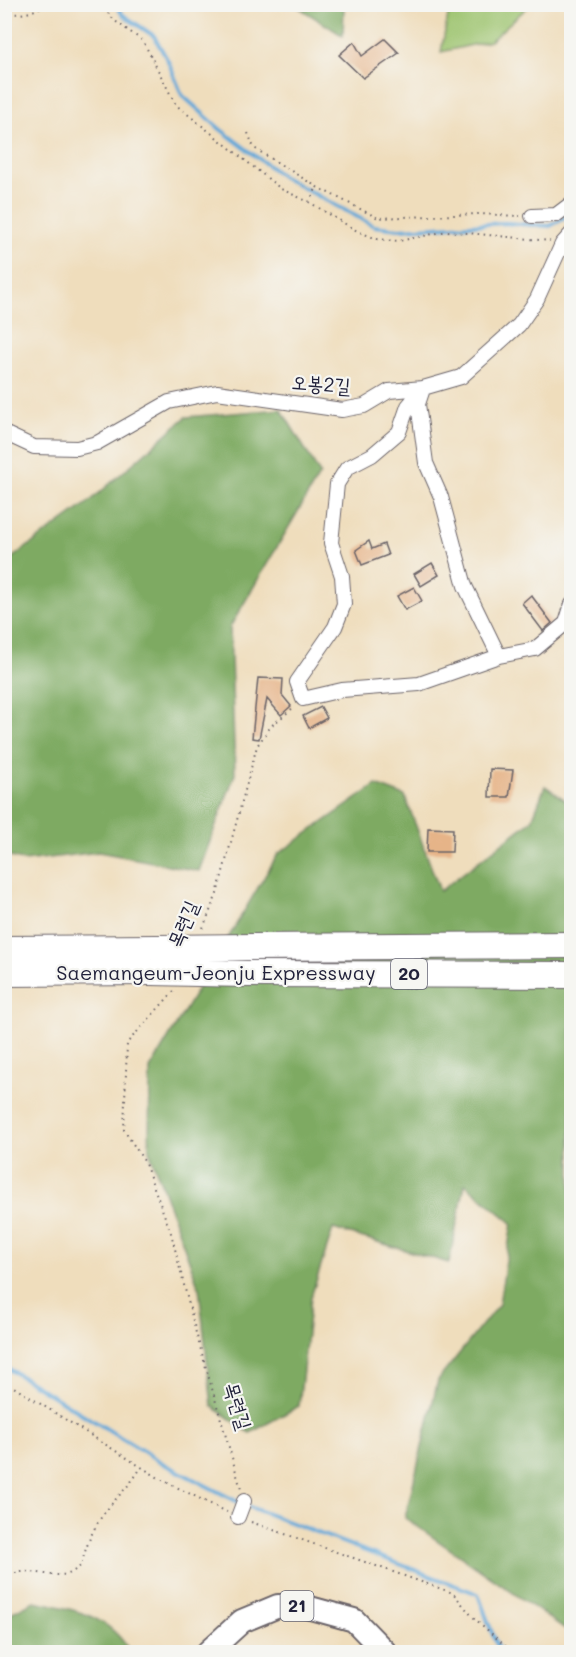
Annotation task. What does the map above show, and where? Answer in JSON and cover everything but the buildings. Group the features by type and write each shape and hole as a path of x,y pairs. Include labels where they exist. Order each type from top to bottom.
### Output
{"highway":[{"name":"Saemangeum-Jeonju Expressway","path":"4,973 154,960 253,947 572,945"},
{"name":"Saemangeum-Jeonju Expressway","path":"4,949 154,960 246,974 572,975"},
{"name":"21","path":"208,1653 242,1621 278,1606 303,1605 354,1620 385,1653"},
{"path":"227,1653 235,1643 269,1622 294,1619 319,1622 348,1635 366,1653"}],"street":[{"path":"532,216 556,215 572,203"},
{"name":"오봉2길","path":"4,433 34,447 77,448 97,443 169,402 217,392 342,410 364,406 389,392 423,388 462,377 519,325 537,299 562,244 572,233"},
{"path":"423,388 418,404 426,463 441,496 465,586 499,656"},
{"path":"423,388 408,406 399,432 372,455 347,468 337,484 331,543 342,576 344,604 336,627 297,682 303,699 342,690 420,684 499,656 535,649 566,623 572,604"}],"path":[{"path":"4,11 11,14 33,13 45,4"},
{"path":"100,4 115,21 143,41 176,105 281,189 310,200 357,231 377,239 399,241 447,231 539,238 562,244"},
{"path":"248,134 254,148 316,189 378,218 479,214 532,216"},
{"path":"310,200 316,189"},
{"name":"목련길","path":"200,934 216,894 257,746 270,726 303,699"},
{"name":"목련길","path":"177,985 172,996 127,1043 124,1130 144,1161 171,1233 241,1509"},
{"path":"4,1381 141,1467 453,1593 472,1616 499,1638 512,1653"},
{"path":"4,1578 11,1574 33,1570 68,1574 81,1566 90,1537 105,1511 133,1482 141,1467"}],"green space":[{"path":"450,4 530,5 490,41 441,52"},
{"path":"295,5 344,5 343,36"},
{"path":"281,409 320,474 230,627 235,774 199,871 99,852 24,861 5,855 5,563 89,502 186,417"},
{"path":"376,785 405,796 440,891 532,820 545,786 571,804 571,1633 405,1518 438,1380 499,1304 512,1223 465,1184 449,1263 333,1229 311,1297 299,1406 250,1433 212,1406 199,1288 149,1150 150,1069 278,854"},
{"path":"34,1601 76,1611 101,1622 122,1640 130,1652 5,1652 5,1616"}],"waterway":[{"path":"115,4 123,15 154,36 168,61 182,95 220,129 283,177 374,226 399,229 505,223 550,226 572,214"},
{"path":"4,1366 164,1464 240,1503"},
{"path":"247,1506 478,1594 499,1652"}]}
